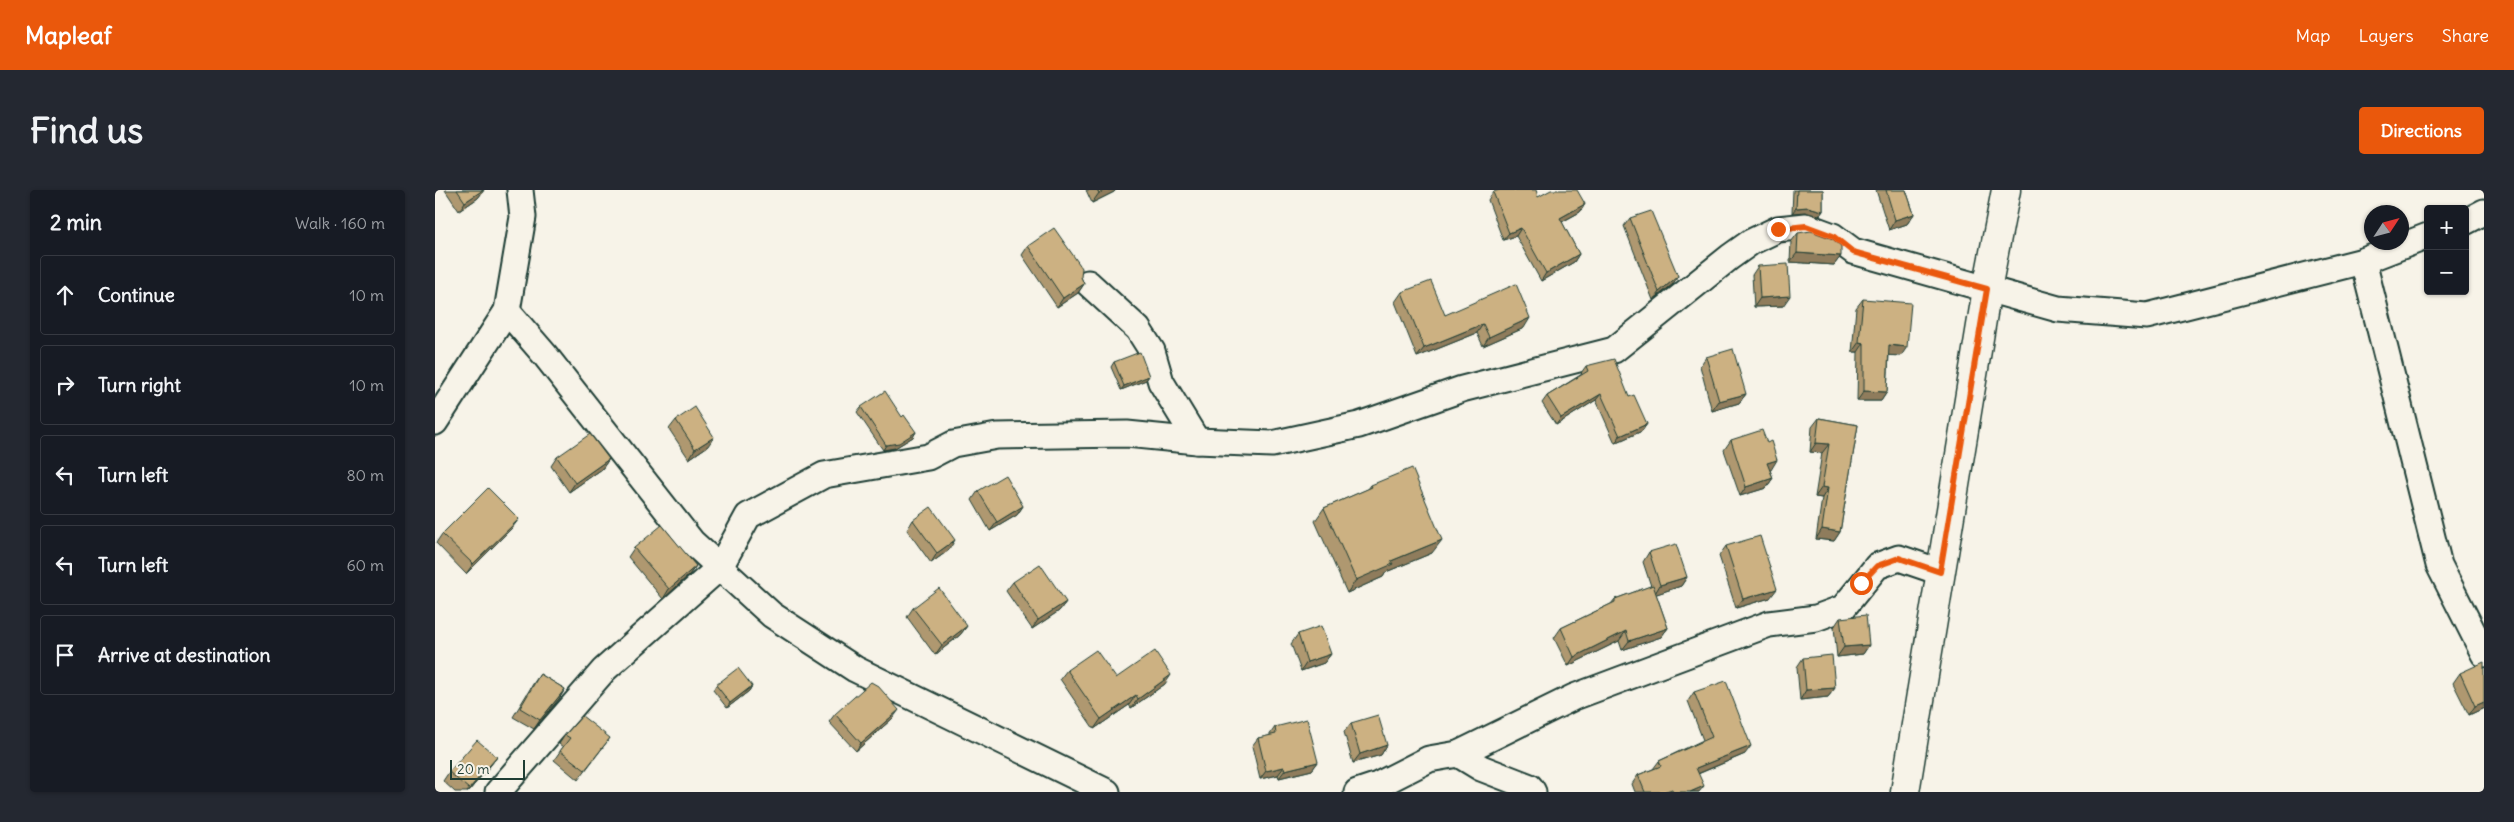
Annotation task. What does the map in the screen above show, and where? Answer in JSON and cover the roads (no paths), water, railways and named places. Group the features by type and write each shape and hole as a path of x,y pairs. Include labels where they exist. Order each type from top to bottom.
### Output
{"main road":[{"path":"1905,792 1987,289 2006,190"}],"street":[{"path":"435,422 507,311 523,217 519,190"},
{"path":"2469,220 2484,212"},
{"path":"498,792 604,670 719,567 748,516 824,475 928,457 953,444 997,436 1127,434 1197,441 1272,444 1359,425 1462,389 1613,350 1730,257 1751,242 1778,229 1806,226 1833,236 1853,252 2058,309 2147,316 2363,261 2424,238"},
{"path":"2363,261 2439,565 2484,654"},
{"path":"1088,283 1138,329 1152,351 1161,382 1197,441"},
{"path":"507,311 545,355 692,542 772,616 855,669 1107,792"},
{"path":"1357,792 1378,785 1429,758 1458,754 1573,696 1769,624 1816,618 1843,608 1877,566 1899,558 1940,572"},
{"path":"1458,754 1481,768 1530,787 1533,792"}]}
